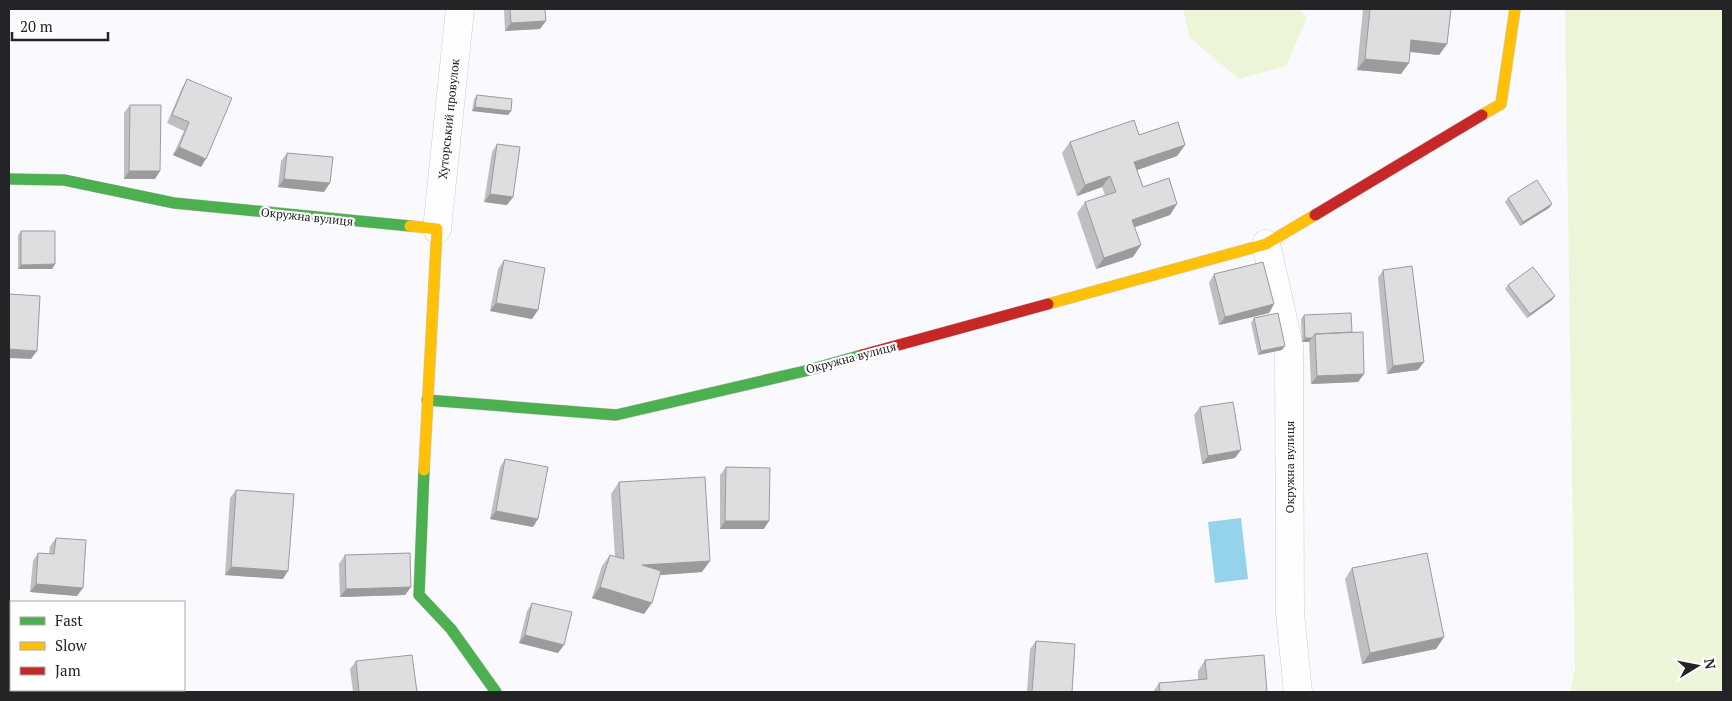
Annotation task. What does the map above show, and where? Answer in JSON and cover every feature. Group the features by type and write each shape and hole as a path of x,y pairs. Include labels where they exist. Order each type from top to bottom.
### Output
{"street":[{"name":"Хуторський провулок","path":"437,229 460,9"},
{"name":"Окружна вулиця","path":"427,400 616,415 806,371 1266,244 1501,104 1515,9"},
{"name":"Окружна вулиця","path":"9,179 64,180 174,203 437,229"},
{"path":"437,229 418,595 451,629 496,692"},
{"name":"Окружна вулиця","path":"1266,244 1289,346 1290,613 1298,692"}],"green space":[{"path":"1183,9 1300,9 1307,18 1286,66 1239,79 1190,38"},
{"path":"1565,9 1723,9 1723,692 1570,692 1575,671"}],"water":[{"path":"1241,518 1248,579 1215,583 1208,522"}],"building":[{"path":"510,9 545,9 546,21 511,23"},
{"path":"1370,9 1451,9 1447,44 1411,40 1409,63 1365,59"},
{"path":"187,79 232,98 206,159 179,147 189,122 172,115"},
{"path":"477,95 512,99 511,111 475,107"},
{"path":"130,105 161,105 160,171 129,171"},
{"path":"1134,120 1139,135 1178,122 1185,145 1134,162 1143,187 1169,178 1177,204 1132,220 1141,245 1104,258 1085,202 1116,192 1110,176 1085,185 1070,142"},
{"path":"497,144 520,147 513,197 490,194"},
{"path":"287,153 333,157 330,183 284,179"},
{"path":"1537,180 1552,204 1523,222 1508,198"},
{"path":"21,231 55,231 55,264 21,265"},
{"path":"504,260 545,268 538,310 496,303"},
{"path":"1263,262 1274,304 1225,317 1214,274"},
{"path":"1412,266 1424,362 1393,366 1383,270"},
{"path":"1533,267 1555,296 1530,314 1508,285"},
{"path":"9,294 40,296 37,351 9,349"},
{"path":"1278,313 1285,346 1261,351 1254,318"},
{"path":"1351,313 1352,332 1315,334 1312,338 1305,338 1304,315"},
{"path":"1363,332 1364,374 1317,376 1315,334"},
{"path":"1233,402 1241,450 1208,456 1200,407"},
{"path":"505,459 548,467 538,519 496,511"},
{"path":"726,467 770,468 769,521 725,521"},
{"path":"705,477 710,561 642,565 661,571 652,603 600,587 610,555 624,559 619,482"},
{"path":"236,490 294,494 288,571 231,567"},
{"path":"56,538 86,540 83,588 36,584 38,553 54,554"},
{"path":"410,553 411,587 346,589 345,555"},
{"path":"1427,553 1444,637 1370,653 1352,568"},
{"path":"532,603 572,612 564,645 525,635"},
{"path":"1036,641 1075,644 1072,692 1032,692"},
{"path":"412,655 417,692 359,692 356,661"},
{"path":"1264,655 1267,692 1160,692 1159,683 1207,679 1205,660"}],"traffic: fast":[{"path":"9,179 64,180 174,203 410,226"},
{"path":"427,400 616,415 805,371 862,355"},
{"path":"424,470 419,595 451,629 496,692"}],"traffic: slow":[{"path":"1482,115 1501,104 1515,9"},
{"path":"1048,304 1266,244 1315,215"},
{"path":"410,226 437,229 424,470"}],"traffic: jam":[{"path":"1315,215 1482,115"},
{"path":"862,355 1048,304"}]}
